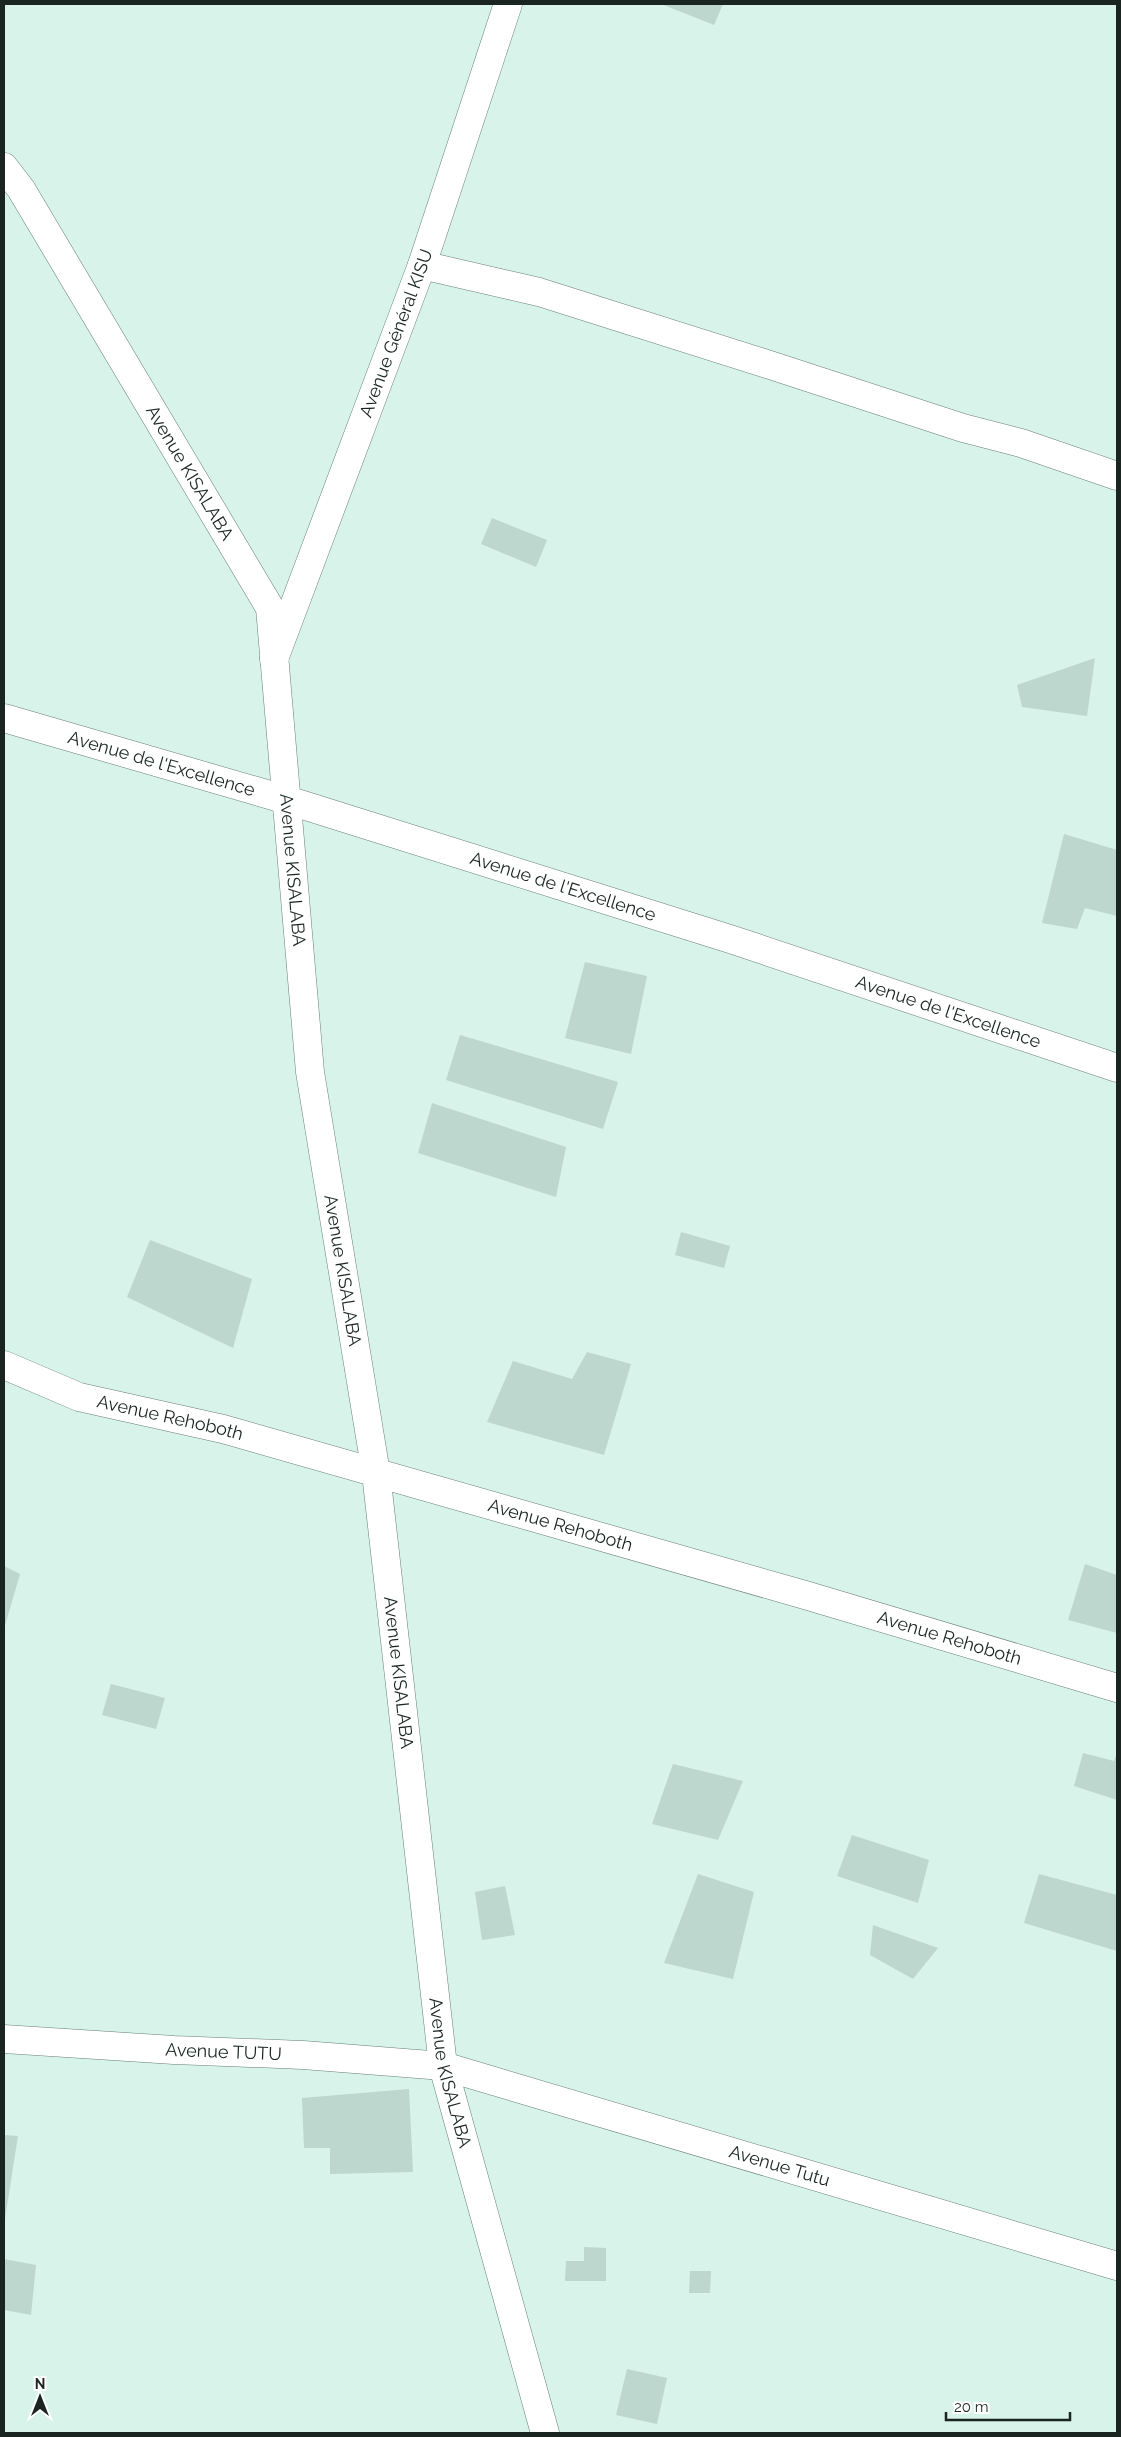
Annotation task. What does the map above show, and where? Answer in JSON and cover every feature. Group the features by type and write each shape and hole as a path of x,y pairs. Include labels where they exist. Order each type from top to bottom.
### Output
{"street":[{"name":"Avenue Général KISU","path":"274,659 422,265 508,4"},
{"name":"Avenue KISALABA","path":"4,167 22,189 270,608 310,1072 376,1473 443,2066 545,2433"},
{"path":"422,265 539,292 770,364 954,425 1021,443 1117,476"},
{"name":"Avenue de l'Excellence","path":"4,718 287,800 730,939 1117,1068"},
{"name":"Avenue Rehoboth","path":"4,1365 79,1397 223,1429 805,1595 1117,1688"},
{"name":"Avenue TUTU","path":"4,2039 443,2066"},
{"name":"Avenue Tutu","path":"443,2066 1117,2266"}],"building":[{"path":"661,4 723,4 714,25"},
{"path":"492,518 547,540 536,567 481,544"},
{"path":"1095,658 1087,716 1022,707 1017,685"},
{"path":"1064,834 1117,850 1117,916 1085,908 1077,929 1042,923"},
{"path":"585,962 647,976 631,1054 565,1038"},
{"path":"460,1035 618,1082 603,1129 446,1080"},
{"path":"432,1103 566,1147 556,1197 418,1153"},
{"path":"681,1232 730,1246 724,1268 675,1255"},
{"path":"150,1240 252,1279 233,1348 127,1297"},
{"path":"587,1352 631,1364 604,1455 487,1422 513,1361 572,1379"},
{"path":"1085,1564 1117,1575 1117,1633 1068,1620"},
{"path":"4,1566 20,1574 4,1629"},
{"path":"111,1684 165,1698 156,1729 102,1715"},
{"path":"1083,1753 1114,1761 1117,1753 1117,1800 1074,1786"},
{"path":"673,1764 743,1781 718,1840 652,1824"},
{"path":"852,1835 929,1860 918,1903 837,1876"},
{"path":"698,1874 754,1892 733,1979 664,1963"},
{"path":"1039,1874 1117,1895 1117,1951 1024,1923"},
{"path":"505,1886 515,1935 482,1940 475,1892"},
{"path":"873,1925 938,1948 913,1979 870,1955"},
{"path":"409,2089 413,2172 330,2174 330,2148 304,2148 302,2098"},
{"path":"4,2135 18,2136 5,2219 4,2219"},
{"path":"584,2247 606,2248 606,2281 565,2281 566,2261 584,2261"},
{"path":"4,2259 36,2265 31,2315 4,2310"},
{"path":"690,2271 711,2271 710,2293 689,2293"},
{"path":"627,2369 667,2378 657,2424 616,2415"}]}
